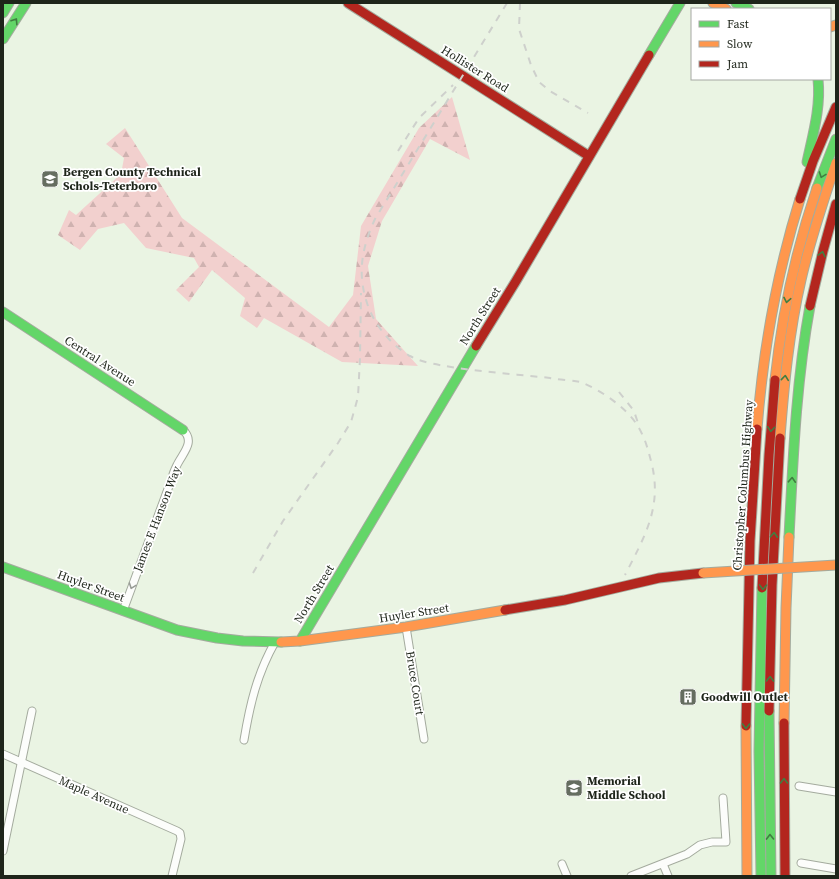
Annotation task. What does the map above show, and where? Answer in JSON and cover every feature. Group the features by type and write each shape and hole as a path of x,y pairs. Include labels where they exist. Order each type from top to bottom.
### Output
{"main road":[{"path":"3,13 9,3"},
{"path":"3,39 26,3"},
{"name":"Hollister Road","path":"348,3 589,156"},
{"name":"North Street","path":"300,641 461,369 516,281 680,3"},
{"path":"713,3 724,8"},
{"path":"736,3 747,8"},
{"path":"799,203 818,105 818,80"},
{"name":"Christopher Columbus Highway","path":"747,876 747,646 751,530 757,435 763,374 774,302 784,254 799,203 817,152 836,107"},
{"name":"Christopher Columbus Highway","path":"761,876 760,711 762,622 766,506 775,381 783,326 795,265 814,197 836,138"},
{"path":"771,876 769,742 771,621 776,500 784,391 793,321 802,276 820,208 836,163"},
{"path":"785,876 785,652 788,552 795,432 808,316 819,263 836,204"},
{"name":"Central Avenue","path":"3,312 183,430"},
{"name":"Huyler Street","path":"3,567 177,630 197,635 243,641 275,642 300,641 406,627 565,600 659,578 703,573 836,566"}],"street":[{"name":"James E Hanson Way","path":"123,611 177,465 187,449 189,436 183,430"},
{"name":"Bruce Court","path":"406,627 424,739"},
{"path":"244,740 260,671 275,642"},
{"path":"3,851 32,711"},
{"name":"Maple Avenue","path":"3,754 180,833 172,876"},
{"path":"799,786 836,792"},
{"path":"631,876 687,854 700,845 712,842 726,842 723,798"},
{"path":"801,863 836,869"},
{"path":"562,864 567,876"},
{"path":"663,864 668,876"}],"green space":[{"path":"452,97 470,160 430,139 382,221 368,266 376,319 418,366 342,362 264,318 257,328 240,316 245,298 212,270 189,302 176,290 199,267 194,258 146,248 124,223 98,229 80,250 58,235 69,210 76,215 121,174 124,158 106,144 125,128 182,218 329,327 353,295 361,226 419,128"}],"railway":[{"path":"507,3 375,219 367,240 362,260 362,281 364,292 370,311 384,334 396,346 414,358 432,364 458,368 580,382 612,399 626,412 642,433 645,441 651,461 655,492 650,520 645,534 625,575"},
{"path":"520,3 519,29 531,65 539,82 550,91 588,113"},
{"path":"398,151 419,118 453,85"},
{"path":"253,573 283,521 351,422 358,397 361,293"},
{"path":"619,392 634,411 638,423"}],"traffic: fast":[{"path":"3,13 9,3"},
{"path":"3,39 26,3"},
{"path":"649,55 680,3"},
{"path":"736,3 747,8"},
{"path":"807,162 817,110 819,89 818,80"},
{"path":"817,188 836,139"},
{"path":"789,537 798,392 810,306"},
{"path":"3,312 183,430"},
{"path":"300,641 476,346"},
{"path":"3,567 177,630 217,638 243,641 281,642"},
{"path":"761,876 759,751 762,588"},
{"path":"769,711 771,876"}],"traffic: slow":[{"path":"713,3 724,8"},
{"path":"831,27 836,25"},
{"path":"780,438 783,398 793,319 805,265 836,163"},
{"path":"775,380 786,307 796,259 817,188"},
{"path":"757,429 763,371 772,312 784,255 800,199"},
{"path":"784,723 789,537"},
{"path":"703,573 836,565"},
{"path":"281,642 300,641 406,627 505,610"},
{"path":"746,726 747,876"}],"traffic: jam":[{"path":"348,3 589,156"},
{"path":"476,346 649,55"},
{"path":"800,199 813,161 836,107"},
{"path":"810,306 836,204"},
{"path":"762,588 769,455 775,380"},
{"path":"746,726 750,541 757,429"},
{"path":"769,711 772,585 780,438"},
{"path":"505,610 565,600 659,578 703,573"},
{"path":"784,723 785,876"}],"place":[{"name":"Bergen County Technical Schols-Teterboro","path":"50,179"},
{"name":"Goodwill Outlet","path":"688,697"},
{"name":"Memorial Middle School","path":"574,788"}]}
